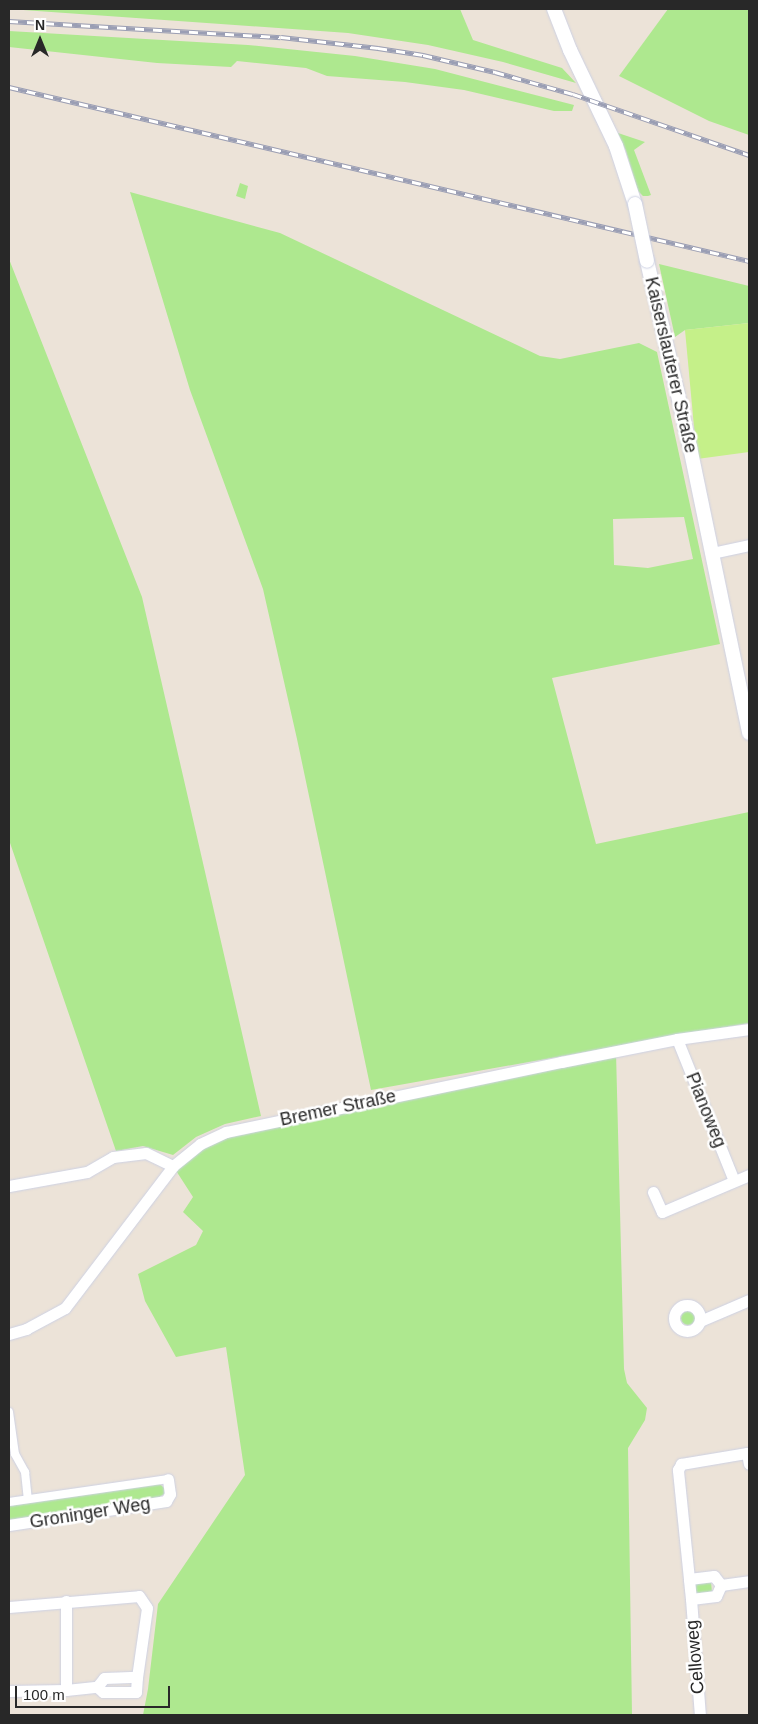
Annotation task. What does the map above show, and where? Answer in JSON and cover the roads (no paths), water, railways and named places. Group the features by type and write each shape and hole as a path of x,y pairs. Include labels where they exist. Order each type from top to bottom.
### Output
{"street":[{"name":"Kaiserslauterer Straße","path":"554,9 570,50 616,146 635,204 712,553 749,733"},
{"path":"712,553 749,545"},
{"name":"Bremer Straße","path":"9,1334 26,1329 65,1308 173,1166 200,1144 226,1132 677,1039 749,1029"},
{"name":"Pianoweg","path":"677,1039 734,1181"},
{"path":"9,1186 88,1172 113,1157 146,1153 173,1166"},
{"path":"653,1192 662,1212 749,1175"},
{"path":"700,1321 749,1300"},
{"path":"9,1412 15,1454 25,1472 28,1499"},
{"name":"Celloweg","path":"700,1715 678,1470 681,1464 747,1454 749,1464"},
{"name":"Groninger Weg","path":"9,1502 168,1478 170,1494 166,1501 9,1525"},
{"path":"689,1579 714,1576 721,1585"},
{"path":"721,1585 749,1581"},
{"path":"691,1599 716,1596 721,1585"},
{"path":"9,1607 139,1596 147,1608 137,1677 104,1678 97,1686 66,1690 9,1691"},
{"path":"66,1601 66,1690"}],"railway":[{"path":"9,21 281,37 423,55 495,72 573,94 749,155"},
{"path":"9,87 749,261"}]}
